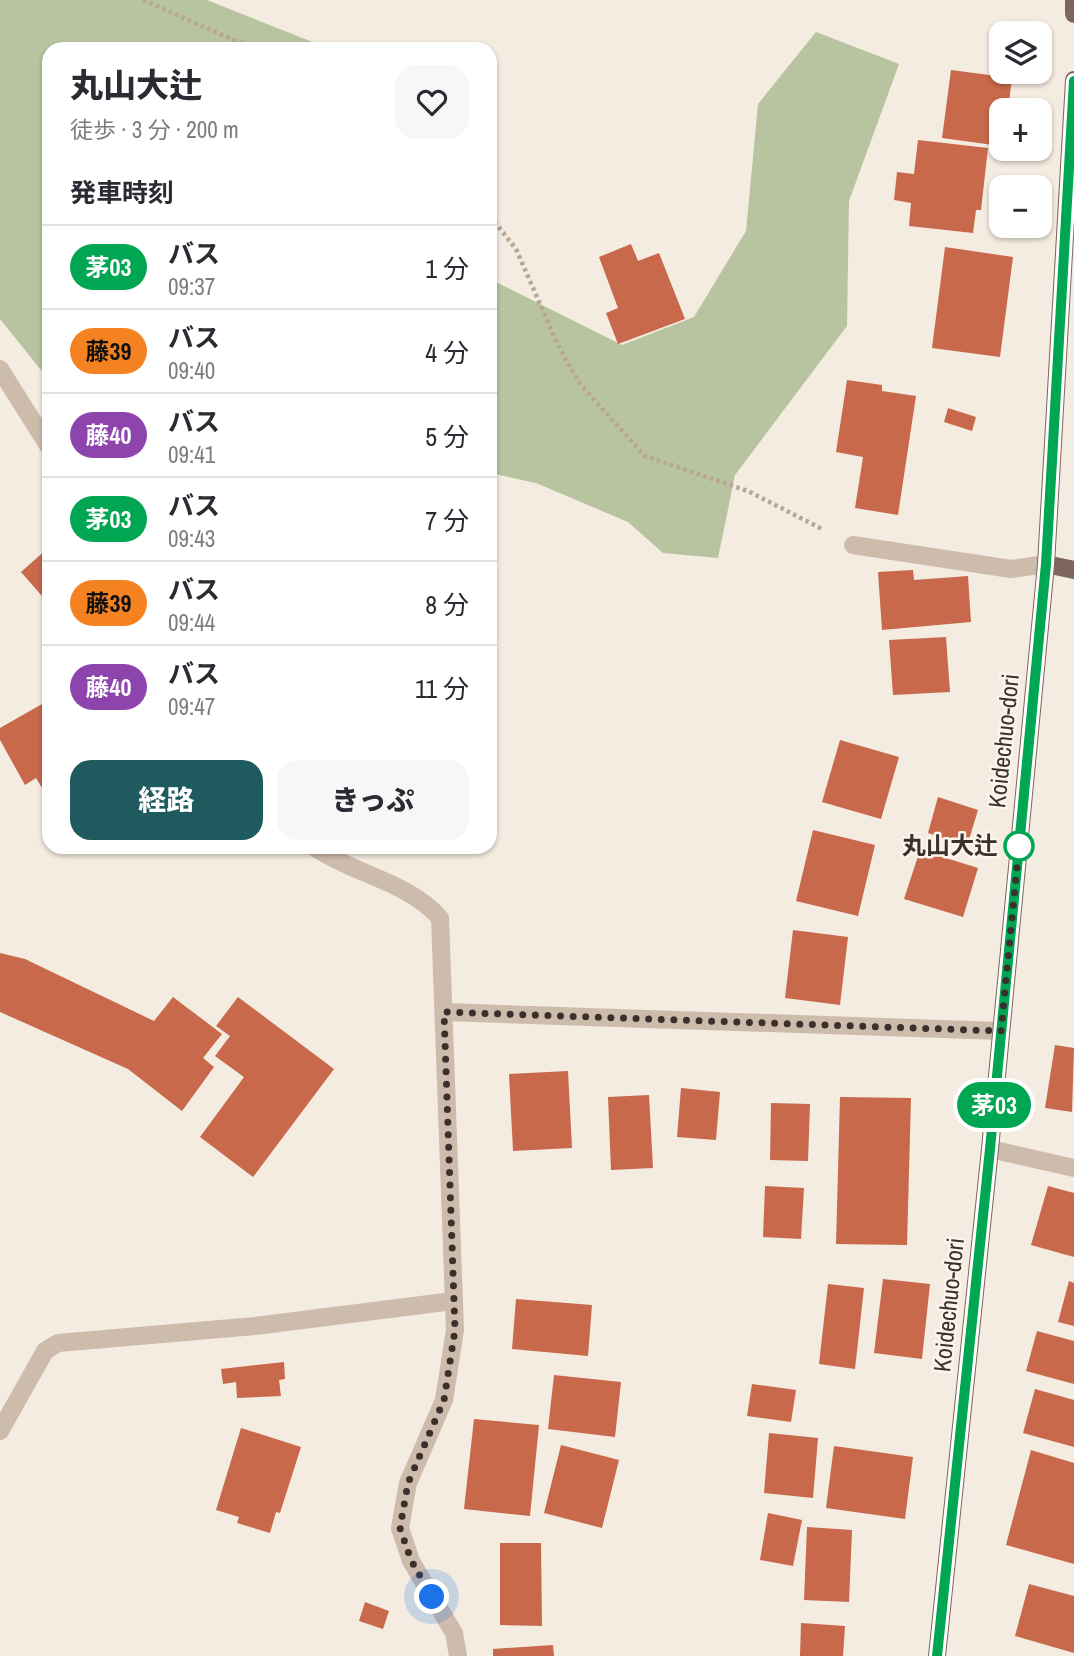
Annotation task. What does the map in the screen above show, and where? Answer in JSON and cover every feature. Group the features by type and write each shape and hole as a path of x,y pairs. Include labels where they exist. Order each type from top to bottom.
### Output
{"main road":[{"path":"1074,0 1074,14"},
{"name":"Koidechuo-dori","path":"937,1656 990,1149 1046,564 1070,215 1074,80"},
{"path":"1046,564 1074,570"}],"street":[{"path":"0,369 42,436"},
{"path":"853,545 1011,569 1046,564"},
{"path":"324,854 426,902 440,918 455,1330 444,1400 408,1483 400,1528 411,1560 454,1633 458,1656"},
{"path":"444,1012 1001,1031"},
{"path":"990,1149 1074,1168"},
{"path":"0,1431 45,1351 58,1343 255,1326 453,1301"}],"path":[{"path":"143,0 238,42"},
{"path":"497,225 516,248 556,343 580,384 645,456 748,491 853,545"}],"green space":[{"path":"0,0 207,0 312,42 42,42 42,371 0,319"},
{"path":"816,32 899,64 849,201 847,326 735,475 718,558 663,553 628,522 536,483 497,475 497,282 622,345 694,317 746,231 758,104"}],"building":[{"path":"951,70 989,75 989,84 1011,84 1010,98 989,98 989,144 942,138"},
{"path":"918,140 988,148 981,210 976,210 973,233 909,226 911,203 894,200 897,172 914,174"},
{"path":"631,244 638,261 659,253 685,319 618,344 606,313 618,308 599,257"},
{"path":"945,247 1013,257 1000,357 932,348"},
{"path":"847,380 882,385 882,391 916,396 898,515 855,508 863,457 836,452"},
{"path":"948,408 976,417 972,431 944,422"},
{"path":"42,553 42,596 21,572"},
{"path":"913,570 914,580 968,576 971,622 882,630 878,572"},
{"path":"946,637 950,692 893,695 889,640"},
{"path":"42,704 42,788 36,778 25,785 0,740 0,728"},
{"path":"840,740 899,757 881,819 822,802"},
{"path":"938,797 978,810 967,846 928,833"},
{"path":"813,830 875,845 858,916 796,901"},
{"path":"920,850 978,868 963,917 904,899"},
{"path":"793,930 848,937 840,1005 785,998"},
{"path":"0,953 25,959 154,1021 173,997 222,1034 203,1058 214,1067 182,1111 128,1069 0,1012"},
{"path":"238,997 334,1069 253,1177 200,1137 244,1077 215,1056 230,1036 216,1026"},
{"path":"1055,1045 1074,1048 1072,1112 1045,1108"},
{"path":"568,1071 572,1148 513,1151 509,1074"},
{"path":"681,1088 720,1092 716,1140 677,1137"},
{"path":"649,1095 653,1168 611,1170 608,1097"},
{"path":"840,1097 911,1098 907,1245 836,1244"},
{"path":"771,1103 810,1104 808,1161 770,1160"},
{"path":"765,1186 804,1188 801,1239 763,1237"},
{"path":"1048,1186 1074,1193 1074,1257 1031,1245"},
{"path":"883,1279 930,1284 922,1359 874,1353"},
{"path":"1069,1281 1074,1283 1074,1326 1058,1322"},
{"path":"828,1284 864,1288 855,1369 819,1364"},
{"path":"516,1299 592,1305 588,1356 512,1349"},
{"path":"1037,1331 1074,1341 1074,1384 1026,1371"},
{"path":"284,1362 285,1379 279,1380 281,1396 237,1398 236,1382 223,1384 221,1369"},
{"path":"554,1375 621,1382 615,1437 548,1429"},
{"path":"752,1384 796,1390 791,1422 747,1416"},
{"path":"1035,1389 1074,1400 1074,1447 1023,1433"},
{"path":"474,1419 539,1425 530,1516 464,1509"},
{"path":"241,1428 301,1447 280,1513 276,1512 270,1533 237,1523 239,1517 216,1510"},
{"path":"769,1433 818,1438 813,1498 764,1493"},
{"path":"561,1445 619,1460 602,1528 544,1513"},
{"path":"834,1446 913,1457 905,1519 826,1508"},
{"path":"1031,1450 1074,1463 1074,1564 1006,1545"},
{"path":"768,1513 802,1520 793,1566 760,1560"},
{"path":"807,1527 852,1530 849,1602 804,1600"},
{"path":"500,1543 541,1543 542,1626 500,1625"},
{"path":"1029,1584 1074,1596 1074,1653 1015,1636"},
{"path":"365,1602 389,1611 383,1629 359,1621"},
{"path":"801,1623 845,1626 843,1656 800,1656"},
{"path":"553,1645 554,1656 493,1656 493,1649"}],"bus line":[{"name":"茅03","path":"937,1656 990,1149 1046,564 1074,81"}],"place":[{"name":"丸山大辻","path":"1019,846"}],"route":[{"path":"432,1597 411,1560 400,1528 408,1483 444,1400 455,1330 444,1012 1001,1031 1019,846"}]}
